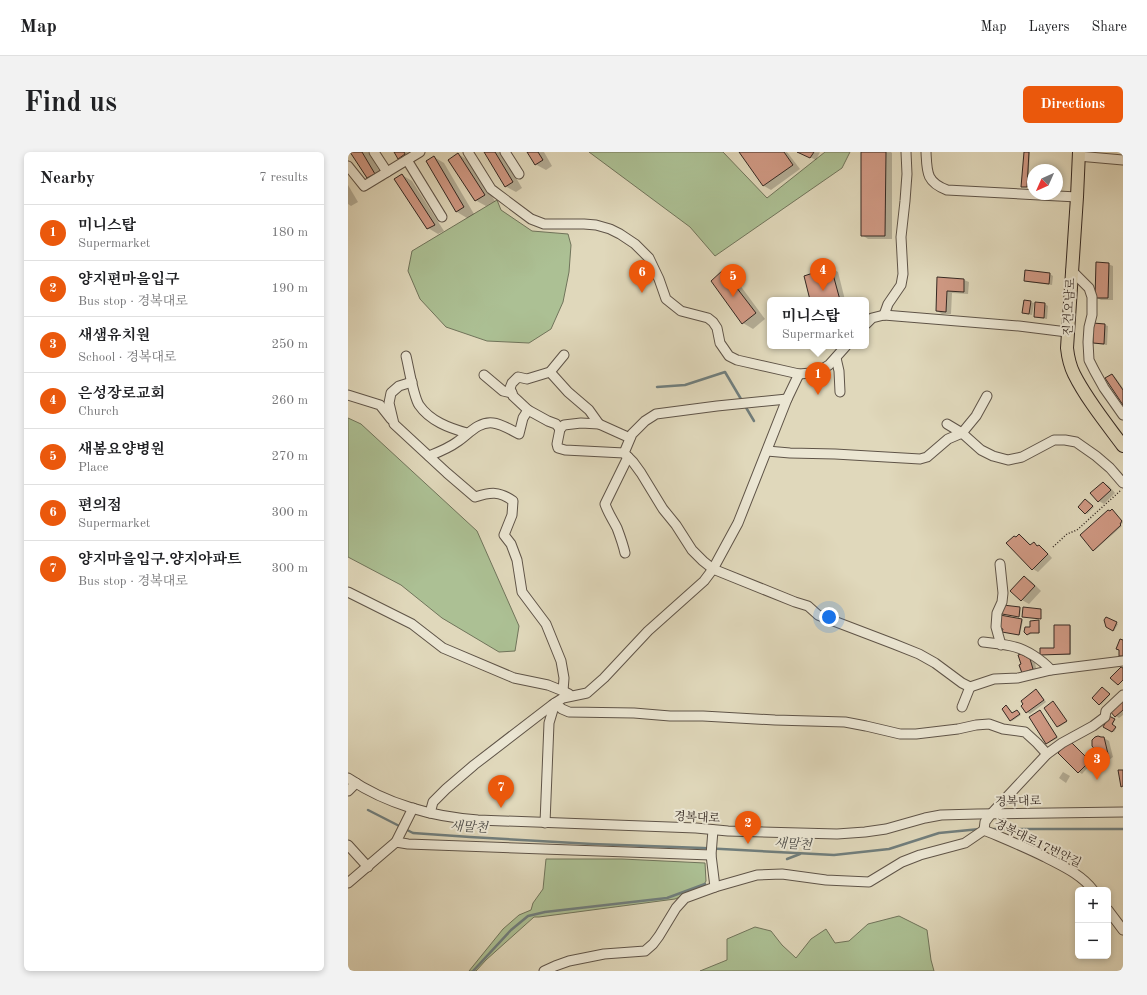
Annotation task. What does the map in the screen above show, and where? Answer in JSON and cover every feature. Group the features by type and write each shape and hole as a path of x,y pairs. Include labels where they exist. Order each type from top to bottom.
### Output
{"main road":[{"name":"진건오남로","path":"1079,154 1067,348 1074,374 1101,417 1123,446"}],"street":[{"path":"374,152 387,172"},
{"path":"468,152 492,189 531,220 544,224 584,224 610,229 635,244 649,258 666,299 681,310 708,318 713,322 717,328 720,343 729,356 737,360 799,374 817,372 836,358 844,349"},
{"path":"505,152 519,174"},
{"path":"884,315 888,304 901,284 903,274 901,238 907,174 906,152"},
{"path":"926,152 926,165 930,180 937,186 947,190 1077,197"},
{"path":"348,166 364,186 417,153"},
{"path":"1079,154 1123,160"},
{"path":"407,160 442,217"},
{"path":"1071,270 1089,288 1092,297 1092,315 1089,327 1090,360 1104,388 1123,415"},
{"path":"869,321 872,318 884,315 1019,326 1067,332"},
{"path":"560,429 556,424 528,410 513,396 510,388 512,383 518,377 527,378 550,372 564,355"},
{"path":"406,356 419,404 427,413 444,425 467,433"},
{"path":"836,358 840,371 840,392"},
{"path":"550,372 568,392 589,410 599,424"},
{"path":"430,813 432,802 446,789 474,765 555,703 563,698 587,693 604,678 648,632 704,581 713,569 738,523 787,400 799,374"},
{"path":"484,375 503,391 512,393"},
{"path":"394,424 389,404 391,393 399,386 412,382"},
{"path":"348,395 380,405 394,424 475,497 487,493 497,493 506,496 513,501 512,515 504,535 511,544 517,560 522,592 546,624 561,661 564,678 563,691"},
{"path":"767,451 790,454 835,454 920,459 927,457 948,439 962,434 976,416 987,396"},
{"path":"625,552 618,529 605,504 626,455 630,438 645,421 656,414 717,406 787,400"},
{"path":"429,456 448,448 459,441 467,433 482,424 492,423 519,434 523,418 528,410"},
{"path":"630,438 599,424 581,423 564,425 560,429 557,444 558,448 565,450 626,455 640,473 692,550 713,569 808,606 818,615 919,654 970,687 994,679 1018,678 1051,670 1123,661"},
{"path":"947,424 981,450 993,456 1008,460 1022,457 1054,440 1076,442 1110,468 1123,484"},
{"path":"1000,564 1003,593 1002,602 997,613 996,627 1002,644"},
{"path":"348,592 412,624 443,648 514,678 548,685 573,697"},
{"path":"982,642 1012,646 1031,654 1044,662 1051,670"},
{"path":"962,707 970,687"},
{"name":"경복대로17번안길","path":"1091,887 1087,882 1068,869 1017,844 985,826 991,814 1047,754 1062,743 1093,726 1105,717 1106,711 1123,695"},
{"path":"555,703 562,709 569,712 634,713 670,716 845,722 900,734 916,734 989,724 1025,732 1037,742 1047,754"},
{"path":"545,823 549,723 555,703"},
{"name":"경복대로","path":"348,778 389,800 430,813 467,820 837,834 886,829 941,815 1123,812"},
{"path":"348,791 356,783"},
{"path":"348,883 368,867 398,838 414,808"},
{"path":"544,971 569,961 604,954 645,951 659,936 684,898 715,887 757,875 776,874 826,880 869,882 902,862 920,855 965,843 985,826"},
{"path":"713,830 711,856 715,887"},
{"path":"398,838 408,844 711,856"},
{"path":"348,845 368,867"},
{"path":"1111,914 1123,930"}],"path":[{"path":"1053,547 1067,534 1077,530 1123,488"}],"green space":[{"path":"589,152 723,152 767,198 825,152 850,152 842,168 715,256 690,227"},
{"path":"497,200 501,210 532,231 568,234 571,245 569,272 563,302 551,329 529,343 487,341 446,327 420,299 408,271 412,251"},
{"path":"348,418 361,424 477,531 519,626 515,651 499,652 442,618 401,585 348,557"},
{"path":"546,859 622,859 705,863 706,881 702,888 675,899 534,917 486,960 476,971 469,971 503,929 519,915 531,910 533,903 543,889"},
{"path":"899,916 927,930 934,971 700,971 727,960 727,939 755,927 771,931 782,945 796,958 811,939 826,929 835,943 849,941 868,924"}],"building":[{"path":"350,152 362,152 375,174 367,178"},
{"path":"394,152 404,152 405,154 398,159"},
{"path":"484,152 495,152 513,182 505,187"},
{"path":"527,152 538,152 543,160 535,165"},
{"path":"739,152 784,152 793,165 763,186"},
{"path":"797,152 814,152 810,158"},
{"path":"861,152 886,152 885,236 861,236"},
{"path":"1024,152 1029,152 1028,164 1027,164 1027,187 1021,187"},
{"path":"458,153 485,195 475,201 448,160"},
{"path":"434,156 464,207 456,212 426,161"},
{"path":"402,174 435,225 427,229 394,179"},
{"path":"1096,262 1109,263 1108,298 1095,298"},
{"path":"831,267 839,297 809,297 804,276"},
{"path":"723,270 756,313 742,324 711,281"},
{"path":"1025,270 1050,273 1049,284 1024,281"},
{"path":"937,277 964,279 964,292 947,291 946,312 936,311"},
{"path":"1024,300 1031,301 1029,314 1022,313"},
{"path":"1035,302 1045,303 1044,318 1034,317"},
{"path":"1093,323 1105,324 1104,344 1093,343"},
{"path":"1112,374 1123,390 1123,405 1105,378"},
{"path":"1103,482 1111,490 1098,502 1090,493"},
{"path":"1085,499 1093,506 1085,514 1078,507"},
{"path":"1112,509 1122,521 1120,524 1121,525 1093,551 1080,535 1108,510 1110,511"},
{"path":"1019,534 1030,545 1034,542 1048,554 1032,570 1006,543 1014,536 1016,537"},
{"path":"1024,576 1035,586 1021,601 1010,591"},
{"path":"1003,605 1020,607 1019,617 1002,614"},
{"path":"1023,607 1041,609 1041,619 1022,617"},
{"path":"1000,615 1022,619 1019,635 1002,632 1003,629 999,628"},
{"path":"1106,617 1117,622 1113,631 1106,627 1104,620"},
{"path":"1039,620 1039,633 1030,633 1027,635 1024,632 1025,627 1030,627 1030,621"},
{"path":"1054,625 1070,625 1070,654 1040,655 1040,648 1054,648"},
{"path":"1120,639 1123,640 1123,656 1119,656 1119,650 1116,649"},
{"path":"1021,654 1030,659 1033,669 1022,673 1018,655"},
{"path":"1121,667 1123,668 1123,680 1118,685 1110,678"},
{"path":"1102,687 1110,694 1099,705 1092,698"},
{"path":"1036,689 1044,700 1026,713 1021,706 1023,704 1021,701"},
{"path":"1123,697 1123,710 1115,717 1109,710"},
{"path":"1053,701 1067,721 1057,727 1044,708"},
{"path":"1006,705 1012,713 1017,710 1020,714 1010,721 1002,709"},
{"path":"1040,710 1057,737 1046,744 1029,717"},
{"path":"1109,716 1115,719 1112,724 1116,727 1112,732 1103,727"},
{"path":"1098,736 1104,737 1108,754 1102,759 1103,762 1100,765 1093,757 1097,752 1092,746 1092,740"},
{"path":"1070,741 1090,761 1078,773 1058,753"},
{"path":"1118,770 1123,770 1123,786 1121,787"}],"waterway":[{"path":"657,387 685,385 725,372 754,421"},
{"name":"새말천","path":"368,810 413,833 592,844 834,855 889,849 939,833 980,829"},
{"name":"새말천","path":"991,829 1123,829"},
{"name":"새말천","path":"787,859 800,854"},
{"path":"473,971 511,930 528,916 545,912 667,898 705,884"}],"place":[{"name":"은성장로교회","path":"823,291"},
{"name":"편의점","path":"642,293"},
{"name":"새봄요양병원","path":"733,297"},
{"name":"미니스탑","path":"818,395"},
{"name":"새샘유치원","path":"1097,780"},
{"name":"양지마을입구.양지아파트","path":"501,808"},
{"name":"양지편마을입구","path":"748,844"}]}
